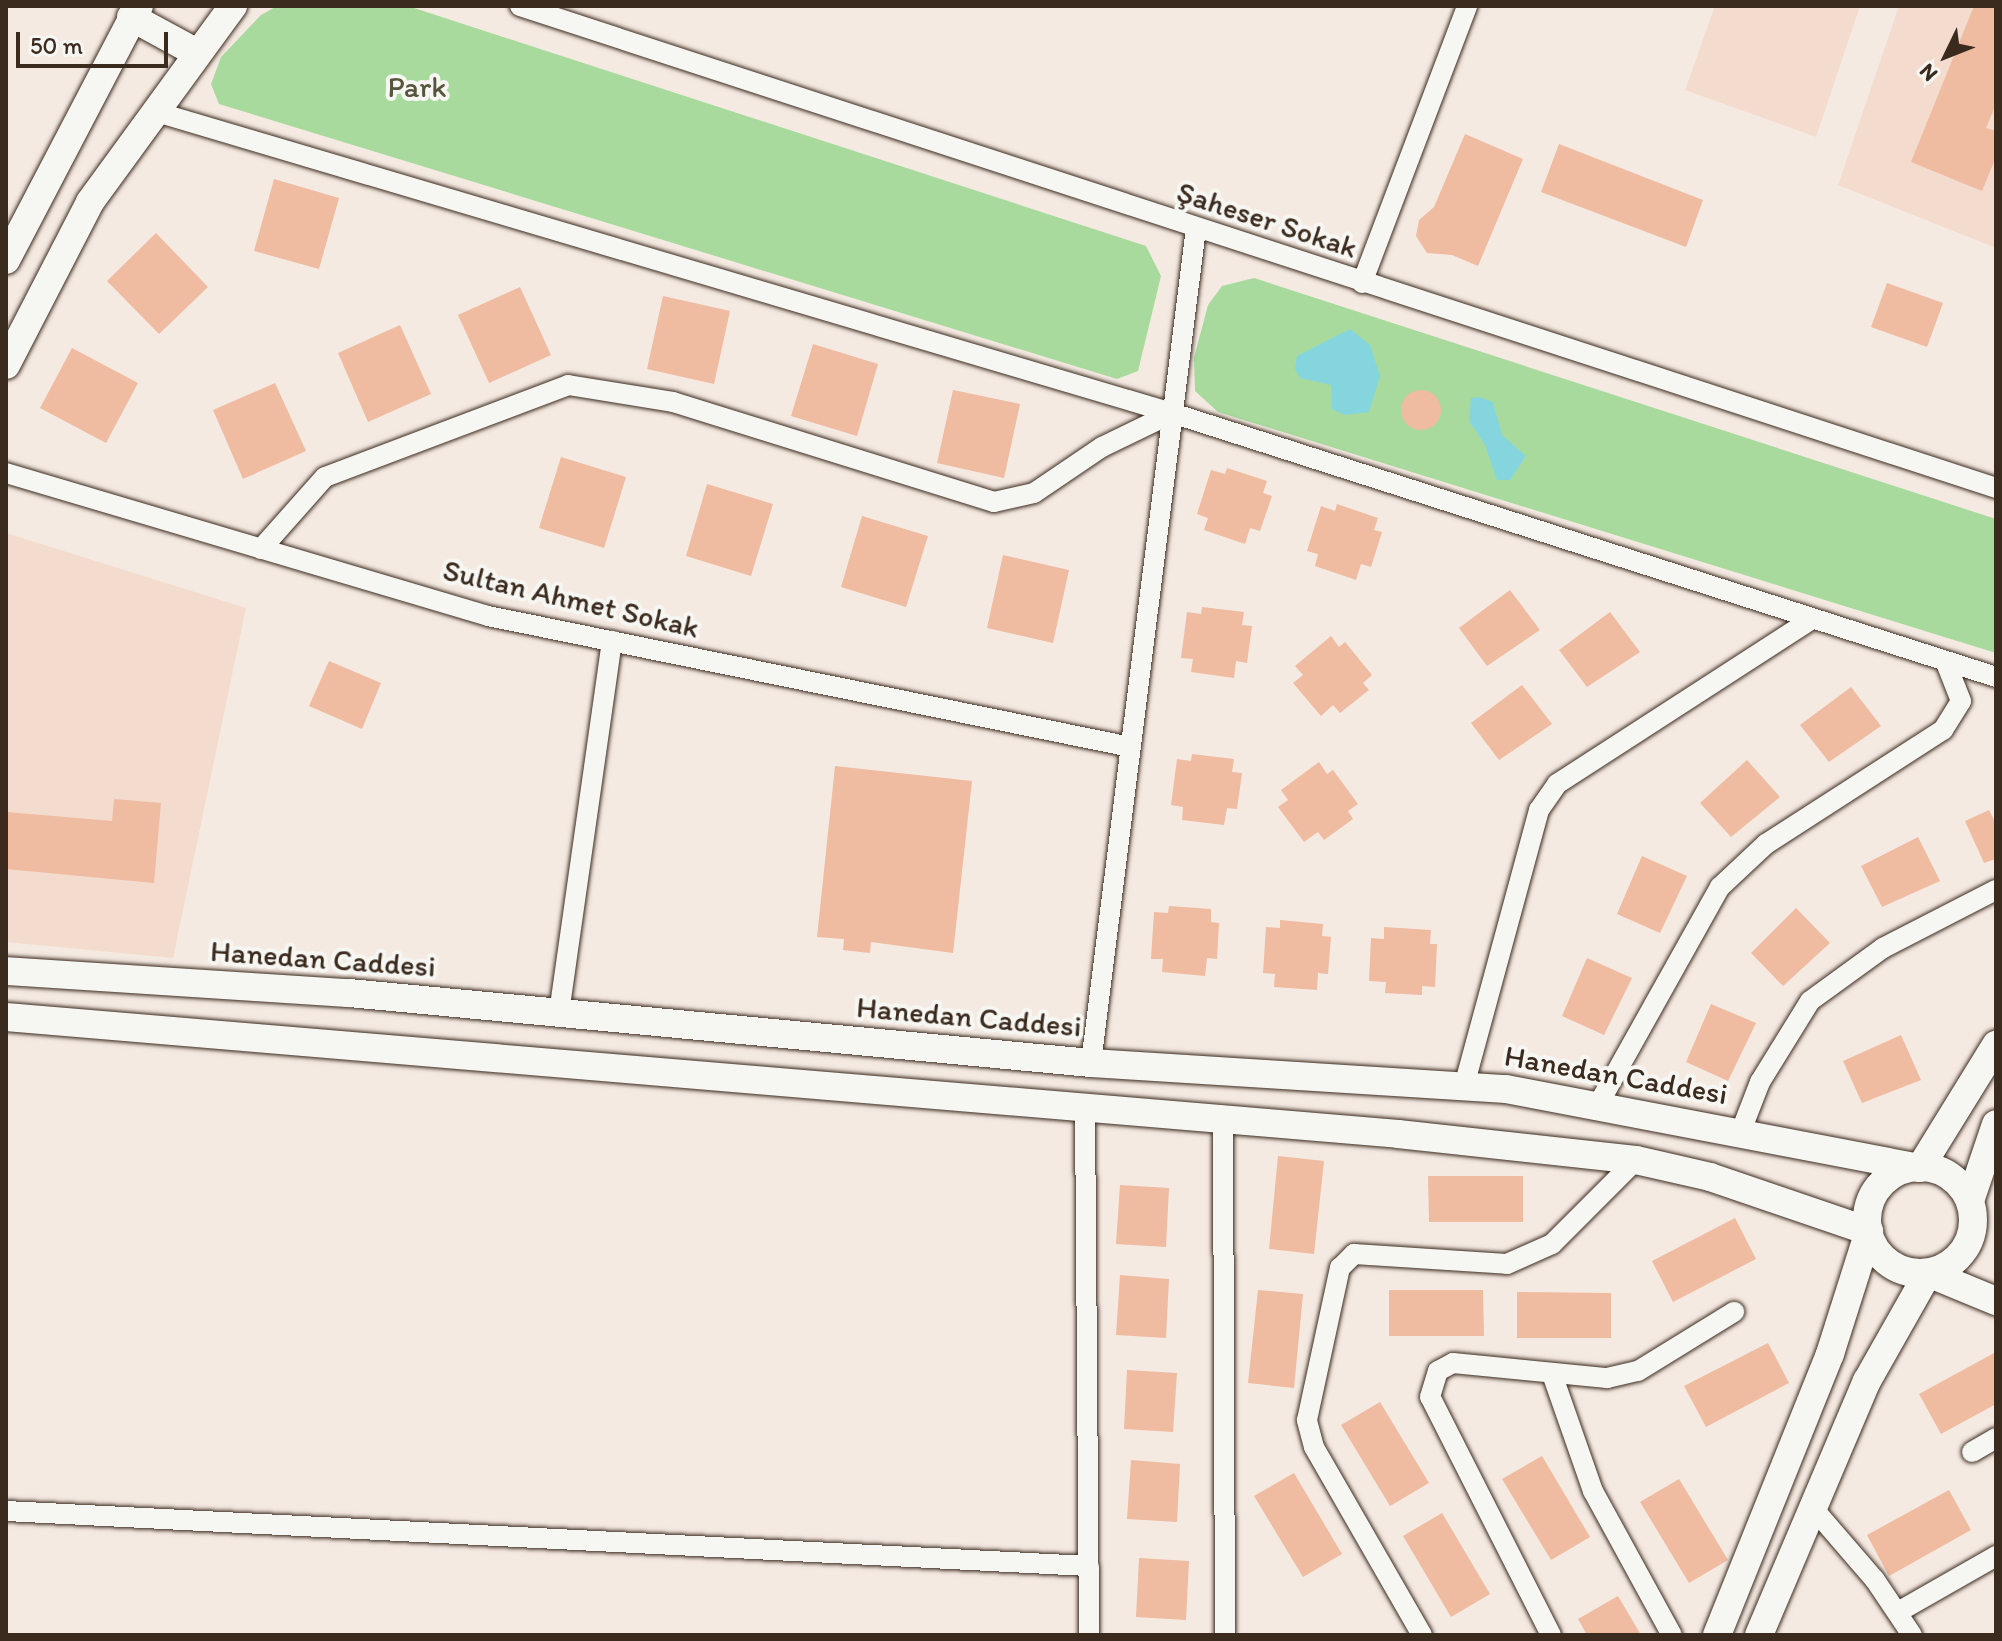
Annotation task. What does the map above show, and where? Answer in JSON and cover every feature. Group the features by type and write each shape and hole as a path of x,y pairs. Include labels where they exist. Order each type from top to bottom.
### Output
{"street":[{"name":"Şaheser Sokak","path":"520,6 1996,488"},
{"path":"1362,283 1467,6"},
{"path":"6,365 76,225 153,111 233,7"},
{"path":"6,260 128,10 197,53"},
{"path":"153,111 1172,413 1698,579 1809,621 1996,677"},
{"path":"1089,1635 1085,1109 1196,228"},
{"path":"261,549 325,477 568,385 673,402 994,502 1034,493 1102,447 1172,413"},
{"name":"Sultan Ahmet Sokak","path":"6,473 488,616 1131,747"},
{"path":"1464,1086 1539,810 1557,784 1809,621"},
{"path":"559,1013 612,641"},
{"path":"1598,1105 1720,887 1766,844 1943,730 1961,701 1946,663"},
{"path":"1741,1131 1760,1082 1810,1001 1883,948 1996,890"},
{"name":"Hanedan Caddesi","path":"6,971 559,1013 1091,1063 1464,1086 1598,1105 1920,1168"},
{"path":"6,1017 1085,1109 1636,1160 1710,1177 1869,1231 1884,1259 1897,1268 1928,1273 1996,1301"},
{"path":"1920,1168 1996,1045"},
{"path":"1223,1122 1225,1635"},
{"path":"1759,1635 1867,1381 1928,1273 1943,1269 1966,1247 1973,1217 1970,1201 1996,1124"},
{"path":"1422,1635 1314,1447 1307,1420 1340,1268 1354,1254 1507,1264 1552,1244 1586,1216 1636,1160"},
{"path":"1717,1635 1830,1354 1869,1231 1871,1201 1879,1187 1905,1170 1920,1168 1950,1177 1970,1201 1996,1220"},
{"path":"1551,1635 1430,1397 1438,1371 1453,1363 1607,1378 1638,1371 1734,1312"},
{"path":"1552,1374 1593,1491 1672,1635"},
{"path":"1972,1452 1996,1438"},
{"path":"1812,1507 1898,1612 1912,1635"},
{"path":"6,1511 1089,1566"},
{"path":"1898,1612 1996,1556"}],"shaded area":[{"path":"1715,6 1860,6 1816,137 1685,90"},
{"path":"1899,6 1996,6 1996,248 1838,185"},
{"path":"6,533 246,608 173,958 6,942"}],"green space":[{"name":"Park","path":"277,6 408,6 1146,246 1161,276 1138,371 1117,379 219,104 211,84 221,57 261,15"},
{"path":"1254,278 1996,519 1996,653 1218,412 1195,391 1194,358 1208,305 1222,286"}],"water":[{"path":"1350,329 1370,345 1380,376 1369,412 1345,415 1332,409 1331,385 1300,378 1295,369 1297,356"},
{"path":"1479,397 1493,402 1502,435 1526,456 1510,480 1497,480 1485,445 1469,421 1471,398"}],"building":[{"path":"1974,6 1996,6 1996,104 1986,128 1996,131 1996,157 1982,191 1911,162"},
{"path":"1465,134 1523,159 1478,266 1452,255 1427,253 1416,236 1419,220 1434,207"},
{"path":"1559,144 1703,200 1686,247 1541,192"},
{"path":"274,179 339,198 319,269 254,251"},
{"path":"156,233 208,287 159,334 107,281"},
{"path":"1887,283 1943,303 1927,347 1871,327"},
{"path":"520,287 551,355 489,383 458,315"},
{"path":"663,296 730,311 714,384 647,369"},
{"path":"400,325 431,394 368,422 338,353"},
{"path":"813,344 878,364 857,436 791,416"},
{"path":"72,348 138,383 106,443 40,408"},
{"path":"275,383 306,451 243,479 213,410"},
{"path":"953,390 1020,404 1004,478 937,463"},
{"path":"1421,390 1435,396 1441,410 1435,424 1421,430 1407,424 1401,410 1407,396"},
{"path":"561,457 626,477 604,548 539,528"},
{"path":"1227,468 1267,481 1263,493 1272,496 1260,531 1250,528 1245,544 1204,530 1208,518 1197,514 1211,470 1225,474"},
{"path":"707,484 773,504 751,576 686,556"},
{"path":"1337,504 1378,518 1374,530 1382,532 1371,567 1361,564 1356,580 1315,566 1318,554 1307,551 1321,506 1335,511"},
{"path":"862,516 928,536 906,607 841,587"},
{"path":"1003,555 1069,570 1053,643 987,628"},
{"path":"1510,590 1540,630 1487,666 1459,628"},
{"path":"1202,607 1244,612 1242,625 1252,626 1247,663 1236,661 1234,678 1191,672 1193,659 1181,658 1187,612 1201,614"},
{"path":"1610,612 1640,652 1587,687 1559,650"},
{"path":"1331,636 1339,647 1345,642 1372,675 1363,683 1369,690 1340,713 1333,705 1321,716 1293,683 1303,675 1295,666"},
{"path":"329,661 381,683 362,729 309,706"},
{"path":"1522,685 1552,724 1499,760 1471,723"},
{"path":"1851,687 1881,726 1829,762 1800,725"},
{"path":"1192,754 1234,759 1232,772 1242,773 1237,809 1227,808 1224,825 1182,820 1183,807 1171,805 1177,759 1191,761"},
{"path":"1747,760 1780,797 1731,837 1700,803"},
{"path":"1319,762 1327,774 1333,770 1358,804 1348,811 1353,819 1324,840 1318,832 1304,842 1278,807 1288,800 1281,790"},
{"path":"835,766 972,781 953,953 871,942 870,953 843,950 844,939 817,937"},
{"path":"114,799 161,803 154,883 6,869 6,812 112,821"},
{"path":"1989,810 1996,824 1996,859 1984,863 1965,821"},
{"path":"1918,837 1940,881 1882,907 1861,866"},
{"path":"1642,856 1687,876 1660,933 1617,914"},
{"path":"1169,906 1211,909 1211,922 1219,923 1217,959 1207,958 1205,976 1162,972 1163,959 1151,959 1154,912 1168,913"},
{"path":"1796,908 1830,943 1783,986 1751,953"},
{"path":"1280,920 1323,924 1322,936 1331,937 1328,974 1318,973 1317,990 1274,987 1275,974 1263,973 1266,927 1280,928"},
{"path":"1384,927 1431,930 1430,944 1437,944 1435,987 1422,986 1422,995 1385,993 1386,982 1369,981 1371,938 1384,939"},
{"path":"1587,958 1632,978 1604,1035 1562,1016"},
{"path":"1711,1004 1756,1023 1728,1081 1686,1062"},
{"path":"1901,1035 1921,1080 1862,1103 1843,1061"},
{"path":"1278,1156 1324,1161 1314,1254 1269,1249"},
{"path":"1428,1176 1523,1176 1523,1222 1429,1222"},
{"path":"1120,1185 1169,1188 1166,1247 1116,1244"},
{"path":"1735,1218 1756,1259 1673,1302 1652,1261"},
{"path":"1120,1275 1169,1279 1166,1338 1116,1335"},
{"path":"1258,1290 1303,1294 1294,1388 1248,1383"},
{"path":"1389,1290 1483,1290 1484,1336 1389,1336"},
{"path":"1517,1292 1611,1293 1611,1338 1517,1338"},
{"path":"1768,1343 1789,1383 1706,1427 1684,1386"},
{"path":"1996,1352 1996,1404 1941,1434 1919,1394"},
{"path":"1127,1370 1177,1373 1173,1432 1124,1429"},
{"path":"1380,1402 1429,1483 1390,1506 1341,1425"},
{"path":"1542,1456 1590,1537 1551,1560 1502,1479"},
{"path":"1131,1460 1180,1464 1177,1522 1127,1519"},
{"path":"1294,1473 1342,1554 1303,1577 1254,1496"},
{"path":"1679,1479 1728,1560 1689,1583 1640,1502"},
{"path":"1949,1490 1971,1530 1889,1576 1867,1535"},
{"path":"1442,1513 1490,1594 1451,1617 1403,1536"},
{"path":"1139,1558 1189,1561 1186,1620 1136,1617"},
{"path":"1618,1596 1641,1635 1587,1635 1578,1619"}]}
